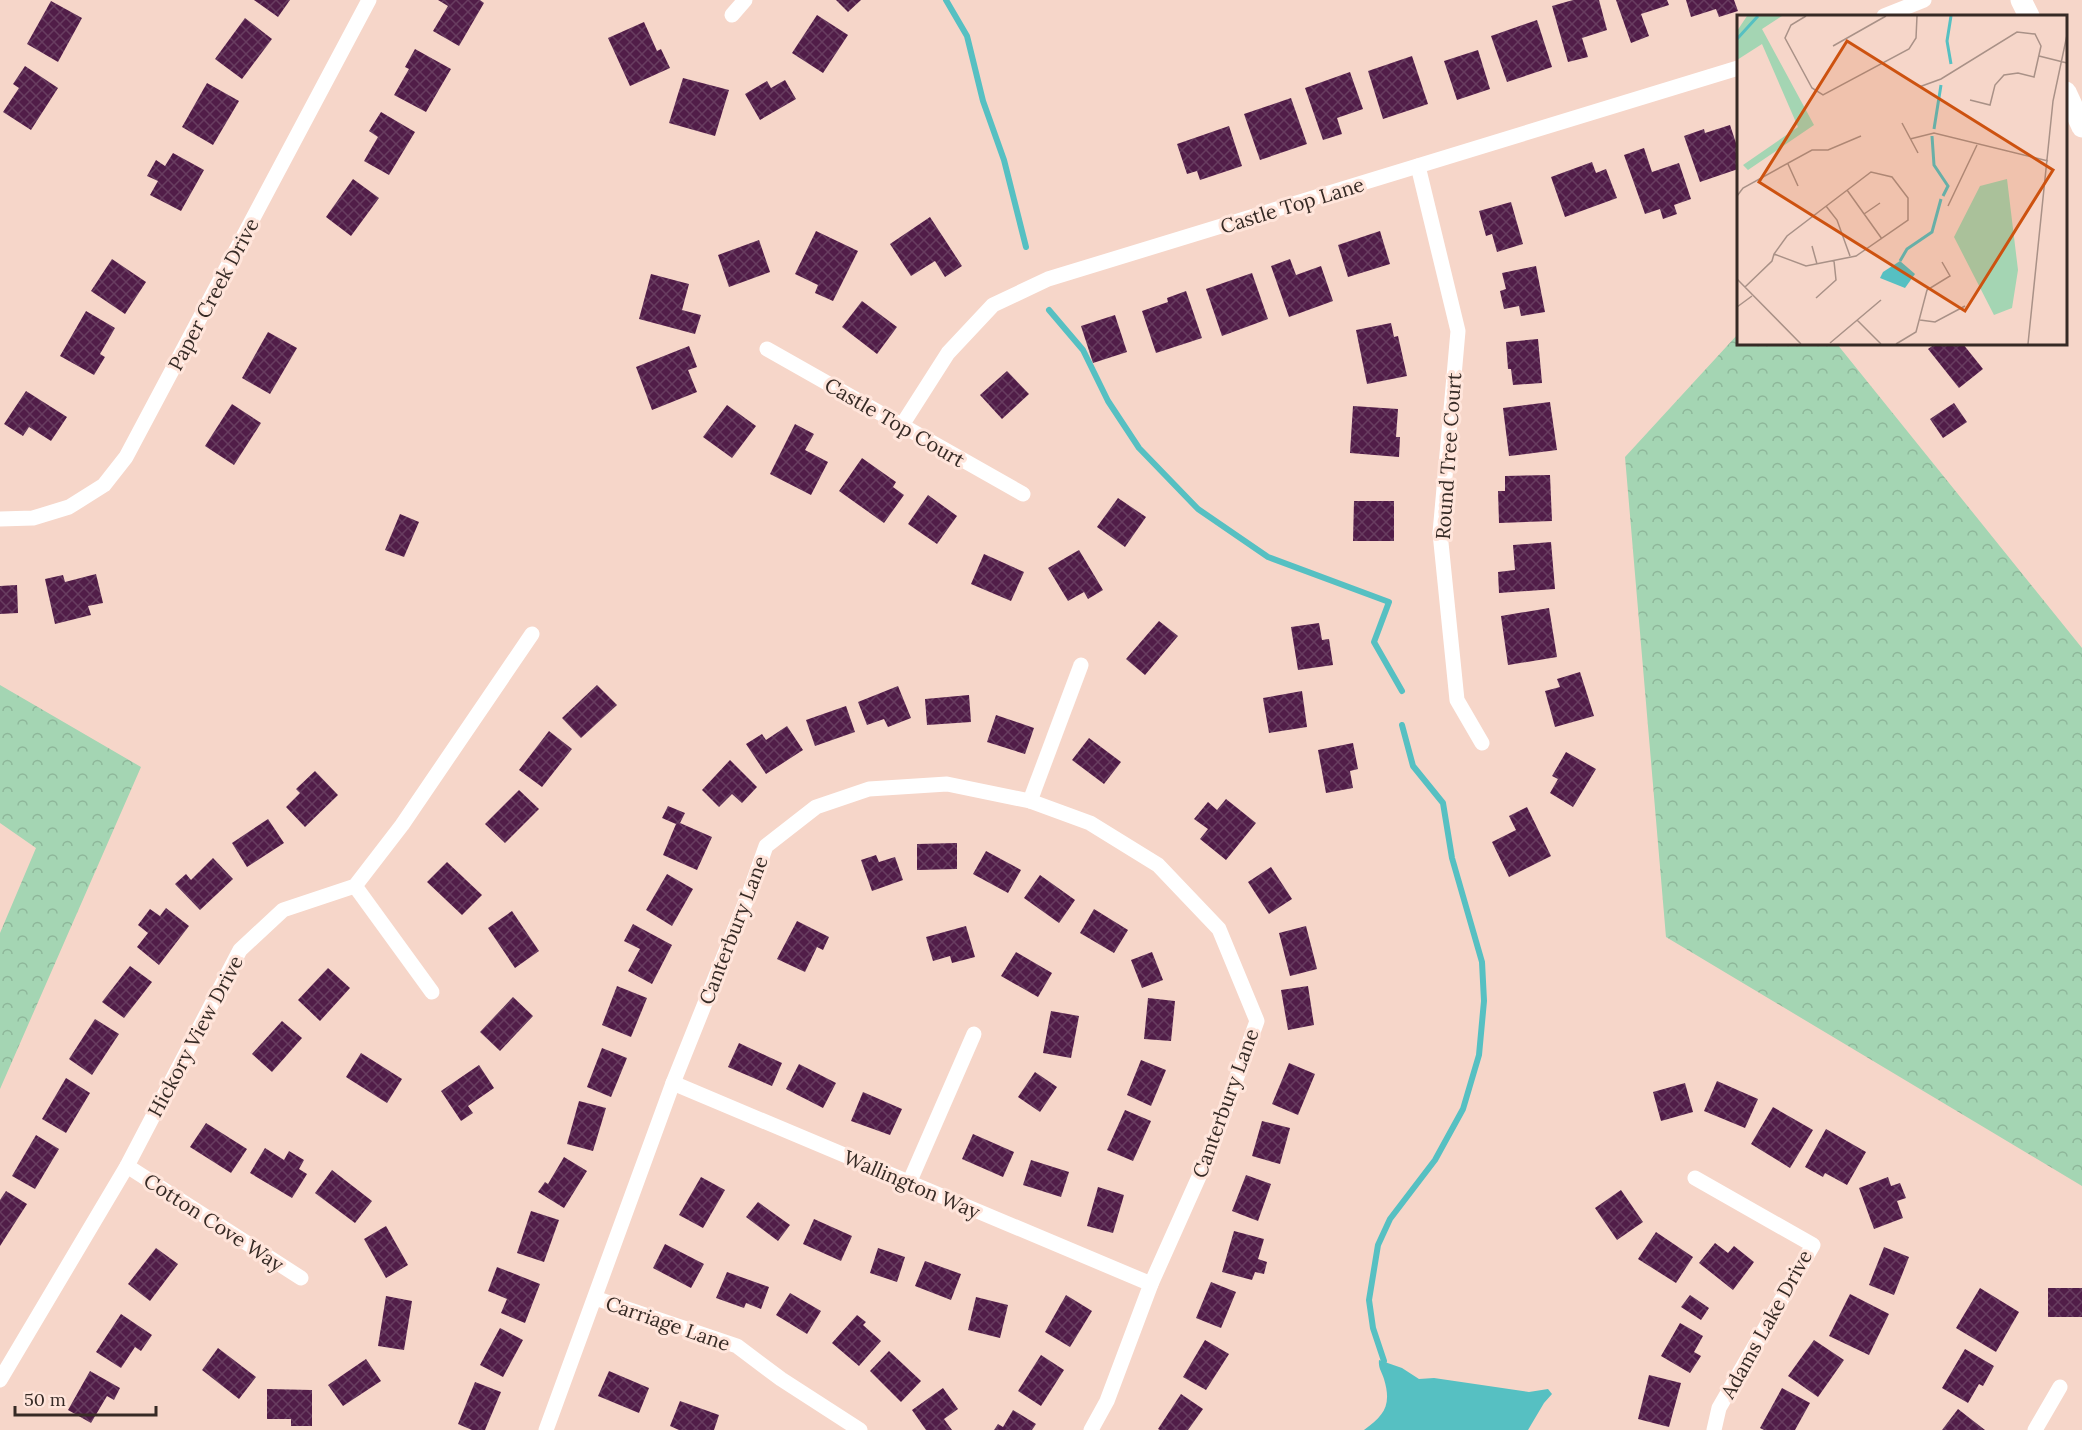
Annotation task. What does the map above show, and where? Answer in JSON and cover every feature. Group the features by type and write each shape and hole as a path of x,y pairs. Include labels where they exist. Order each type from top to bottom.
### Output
{"street":[{"name":"Paper Creek Drive","path":"0,519 33,518 69,507 104,485 126,457 369,0"},
{"path":"732,15 745,0"},
{"path":"1886,15 1924,0"},
{"path":"2021,0 2028,15"},
{"name":"Castle Top Lane","path":"902,425 948,353 993,305 1048,279 1737,68"},
{"path":"2067,94 2082,127"},
{"name":"Round Tree Court","path":"1418,166 1458,331 1440,533 1457,700 1482,743"},
{"name":"Castle Top Court","path":"767,349 1023,494"},
{"path":"432,992 355,886 402,825 532,634"},
{"path":"1030,801 1081,665"},
{"name":"Canterbury Lane","path":"546,1430 673,1083 766,846 816,807 868,789 947,784 1030,801 1090,823 1158,865 1219,929 1257,1021 1210,1152 1151,1284 1107,1401 1091,1430"},
{"name":"Hickory View Drive","path":"0,1380 127,1166 240,950 283,910 355,886"},
{"path":"909,1183 975,1034"},
{"name":"Wallington Way","path":"673,1083 1151,1284"},
{"name":"Cotton Cove Way","path":"127,1166 301,1278"},
{"name":"Adams Lake Drive","path":"1695,1178 1813,1245 1719,1408 1714,1430"},
{"name":"Carriage Lane","path":"595,1299 737,1346 781,1379 860,1430"},
{"path":"2036,1430 2060,1387"}],"green space":[{"path":"1737,335 1737,345 1838,345 2082,648 2082,1186 1666,937 1625,457"},
{"path":"0,685 141,767 0,1089 0,933 36,848 0,823"}],"water":[{"path":"1379,1360 1402,1368 1419,1379 1434,1378 1529,1392 1548,1389 1552,1394 1528,1430 1364,1430 1377,1420 1385,1409 1387,1396"}],"building":[{"path":"254,0 290,0 278,17"},
{"path":"438,0 480,0 484,3 459,46 433,31 448,6"},
{"path":"836,0 861,0 848,12"},
{"path":"1573,0 1599,0 1607,30 1582,38 1588,57 1568,62 1552,6"},
{"path":"1616,0 1667,0 1669,5 1641,14 1649,36 1631,43"},
{"path":"1686,0 1734,0 1738,11 1719,17 1716,9 1691,17"},
{"path":"51,1 82,18 58,62 27,44"},
{"path":"817,15 848,35 823,73 792,53"},
{"path":"245,18 272,39 242,79 215,59"},
{"path":"1537,20 1552,67 1507,82 1491,36"},
{"path":"644,22 657,51 661,49 670,68 630,86 608,38"},
{"path":"415,49 451,69 426,112 394,95 409,69 405,67"},
{"path":"1478,50 1490,89 1457,100 1444,61"},
{"path":"1412,56 1428,104 1383,119 1368,71"},
{"path":"25,66 58,88 31,130 3,112 19,88 13,84"},
{"path":"1350,72 1363,109 1337,118 1342,134 1323,140 1305,88"},
{"path":"683,78 729,90 715,136 669,123"},
{"path":"785,80 796,99 760,120 745,94 767,81 771,88"},
{"path":"207,83 239,101 213,145 182,127"},
{"path":"1291,98 1307,144 1260,160 1244,114"},
{"path":"381,112 415,132 389,175 364,161 378,137 369,131"},
{"path":"1730,125 1737,146 1737,169 1700,182 1684,136 1704,129 1705,133"},
{"path":"1229,126 1242,166 1200,180 1197,171 1187,174 1177,144"},
{"path":"1644,148 1652,172 1679,163 1691,199 1674,205 1677,214 1663,219 1660,209 1645,214 1624,155"},
{"path":"173,153 204,170 181,211 150,195 158,181 147,176 156,160 165,166"},
{"path":"1592,162 1596,173 1606,169 1617,198 1565,217 1551,177"},
{"path":"353,179 379,198 351,236 326,217"},
{"path":"1511,202 1523,244 1497,252 1492,234 1486,236 1479,211"},
{"path":"930,217 962,266 945,277 935,261 911,276 890,244"},
{"path":"816,231 858,251 833,301 815,293 818,285 795,274"},
{"path":"1380,231 1390,264 1348,277 1338,245"},
{"path":"759,240 770,272 729,287 718,255"},
{"path":"112,259 146,282 125,314 91,291"},
{"path":"1290,259 1296,275 1321,266 1333,301 1289,317 1271,266"},
{"path":"1536,266 1545,312 1521,316 1519,306 1504,309 1500,291 1506,289 1502,273"},
{"path":"1252,273 1268,319 1222,336 1206,289"},
{"path":"651,274 689,284 682,310 701,315 695,334 639,319"},
{"path":"1186,291 1202,338 1156,353 1142,311 1168,302 1167,298"},
{"path":"862,301 897,327 877,354 842,327"},
{"path":"86,311 115,328 100,354 105,357 94,375 60,356"},
{"path":"1115,315 1127,352 1093,363 1081,326"},
{"path":"1391,323 1394,337 1398,336 1407,376 1367,384 1356,330"},
{"path":"268,332 297,348 270,394 242,378"},
{"path":"1538,339 1542,383 1513,385 1511,369 1508,369 1506,342"},
{"path":"1934,345 1964,345 1983,369 1959,388 1928,349"},
{"path":"689,346 697,367 688,370 697,392 652,410 636,367"},
{"path":"1007,371 1029,394 1002,419 980,395"},
{"path":"26,391 67,417 51,441 29,427 23,436 4,424"},
{"path":"1550,402 1557,450 1509,456 1503,408"},
{"path":"1954,403 1967,422 1943,438 1930,419"},
{"path":"232,404 261,423 234,465 205,446"},
{"path":"727,405 756,426 732,458 703,437"},
{"path":"1353,406 1398,409 1396,437 1400,437 1399,457 1350,453"},
{"path":"795,424 814,434 805,450 828,462 811,495 770,474"},
{"path":"862,458 896,482 893,487 904,495 884,523 839,491"},
{"path":"1550,475 1552,521 1499,523 1498,491 1505,491 1505,476"},
{"path":"928,495 957,516 937,544 908,524"},
{"path":"1118,498 1146,517 1125,547 1097,527"},
{"path":"1354,501 1394,501 1394,541 1353,541"},
{"path":"400,514 419,522 404,557 385,550"},
{"path":"1551,542 1555,589 1499,593 1498,572 1515,570 1513,545"},
{"path":"1079,550 1103,590 1088,599 1084,592 1068,601 1048,568"},
{"path":"984,554 1024,572 1011,601 971,584"},
{"path":"96,574 103,603 88,606 91,615 55,624 45,579 63,575 65,582"},
{"path":"17,585 18,613 0,614 0,586"},
{"path":"1549,608 1557,657 1508,665 1501,616"},
{"path":"1159,621 1178,636 1145,675 1126,659"},
{"path":"1319,623 1322,640 1329,639 1333,665 1298,670 1291,627"},
{"path":"1580,672 1594,716 1555,727 1545,691 1560,687 1557,679"},
{"path":"597,685 617,705 581,738 562,718"},
{"path":"898,686 911,718 888,727 884,719 867,725 858,702"},
{"path":"1302,691 1307,727 1269,733 1263,698"},
{"path":"969,695 971,722 927,725 925,699"},
{"path":"846,706 855,732 815,746 806,720"},
{"path":"996,715 1034,728 1025,754 987,742"},
{"path":"787,726 803,750 766,774 746,744 762,734 766,740"},
{"path":"549,731 572,749 542,787 519,770"},
{"path":"1089,738 1121,762 1104,784 1072,760"},
{"path":"1353,743 1358,769 1350,771 1353,788 1326,793 1318,750"},
{"path":"1566,752 1596,769 1573,807 1550,793 1558,779 1552,776"},
{"path":"730,760 757,787 742,803 732,794 719,807 702,790"},
{"path":"315,771 338,795 305,827 286,807 300,793 296,789"},
{"path":"519,790 539,809 505,843 485,824"},
{"path":"1226,799 1256,823 1226,860 1200,839 1208,829 1194,819 1208,802 1217,810"},
{"path":"668,806 685,813 680,823 712,837 697,870 663,855 676,824 662,818"},
{"path":"1527,807 1551,856 1509,877 1492,842 1516,830 1509,816"},
{"path":"268,819 284,843 247,867 232,843"},
{"path":"957,843 957,869 917,870 917,844"},
{"path":"986,851 1021,870 1008,893 973,874"},
{"path":"876,855 879,862 895,857 903,880 872,891 861,860"},
{"path":"213,858 233,879 200,910 175,884 186,874 191,880"},
{"path":"447,862 482,895 462,915 427,882"},
{"path":"1271,867 1292,899 1269,914 1248,882"},
{"path":"667,874 693,889 672,926 646,910"},
{"path":"1040,875 1075,900 1059,923 1024,898"},
{"path":"166,908 189,926 159,965 137,947 148,933 138,925 150,909 160,916"},
{"path":"1094,909 1128,930 1114,953 1080,933"},
{"path":"512,911 539,951 515,968 488,928"},
{"path":"797,921 829,937 823,950 817,947 805,972 777,959"},
{"path":"633,924 672,945 652,984 628,971 640,949 624,941"},
{"path":"966,926 975,957 952,963 950,956 933,961 926,937"},
{"path":"1306,926 1317,969 1290,976 1279,933"},
{"path":"1016,952 1052,973 1038,997 1001,976"},
{"path":"1152,952 1163,980 1142,988 1131,960"},
{"path":"130,966 152,982 124,1018 102,1002"},
{"path":"328,968 350,988 320,1021 298,1000"},
{"path":"617,986 647,998 631,1037 602,1025"},
{"path":"1308,986 1314,1025 1288,1030 1281,990"},
{"path":"513,997 533,1016 500,1051 480,1032"},
{"path":"1148,998 1175,1001 1171,1041 1144,1039"},
{"path":"1051,1011 1079,1016 1071,1058 1043,1053"},
{"path":"95,1019 119,1034 92,1075 69,1059"},
{"path":"282,1021 302,1038 272,1072 252,1054"},
{"path":"739,1043 782,1063 772,1086 728,1067"},
{"path":"602,1048 627,1058 611,1097 587,1087"},
{"path":"361,1053 402,1079 387,1103 346,1077"},
{"path":"1141,1060 1166,1070 1151,1106 1127,1095"},
{"path":"1289,1063 1315,1074 1298,1115 1272,1104"},
{"path":"799,1064 836,1083 823,1108 786,1089"},
{"path":"479,1065 494,1088 468,1106 473,1113 461,1121 441,1091"},
{"path":"1035,1072 1057,1087 1040,1112 1018,1097"},
{"path":"66,1078 90,1093 66,1133 42,1119"},
{"path":"1717,1081 1758,1099 1745,1128 1704,1111"},
{"path":"1685,1083 1693,1112 1661,1121 1653,1092"},
{"path":"863,1092 902,1109 890,1135 851,1121"},
{"path":"579,1101 606,1108 593,1151 567,1144"},
{"path":"1773,1107 1813,1130 1790,1168 1751,1144"},
{"path":"1125,1110 1151,1121 1133,1161 1107,1150"},
{"path":"1262,1121 1290,1128 1280,1164 1252,1156"},
{"path":"206,1123 247,1149 231,1173 190,1147"},
{"path":"1826,1129 1866,1152 1847,1185 1825,1173 1823,1177 1805,1167"},
{"path":"973,1134 1014,1152 1003,1177 962,1159"},
{"path":"36,1135 59,1149 35,1189 12,1176"},
{"path":"265,1148 284,1160 289,1151 304,1160 299,1169 307,1174 292,1198 250,1173"},
{"path":"564,1157 587,1171 564,1208 538,1192 545,1182 548,1184"},
{"path":"1031,1160 1069,1172 1061,1197 1023,1185"},
{"path":"332,1170 372,1201 355,1223 315,1193"},
{"path":"1246,1175 1271,1184 1258,1221 1232,1211"},
{"path":"701,1177 725,1190 703,1228 679,1215"},
{"path":"1888,1177 1891,1186 1900,1183 1906,1198 1897,1201 1903,1218 1874,1229 1859,1188"},
{"path":"1098,1187 1124,1195 1113,1233 1087,1226"},
{"path":"1621,1190 1643,1222 1617,1240 1595,1208"},
{"path":"6,1191 27,1204 0,1246 0,1200"},
{"path":"758,1202 790,1225 778,1241 746,1217"},
{"path":"531,1211 559,1220 544,1262 517,1253"},
{"path":"814,1219 852,1236 841,1261 803,1244"},
{"path":"386,1226 408,1265 386,1278 364,1239"},
{"path":"1234,1231 1264,1239 1258,1259 1267,1262 1264,1274 1255,1272 1252,1280 1222,1272"},
{"path":"1656,1232 1693,1257 1676,1283 1638,1259"},
{"path":"1715,1243 1728,1253 1734,1246 1754,1262 1733,1290 1699,1263"},
{"path":"665,1244 704,1264 691,1288 653,1268"},
{"path":"1884,1247 1909,1257 1894,1295 1869,1285"},
{"path":"156,1248 178,1264 150,1301 128,1284"},
{"path":"878,1248 905,1257 897,1282 870,1273"},
{"path":"925,1261 961,1274 951,1300 915,1286"},
{"path":"497,1267 540,1284 525,1323 501,1313 507,1299 488,1291"},
{"path":"727,1272 769,1287 761,1309 746,1303 744,1308 716,1298"},
{"path":"1211,1282 1236,1292 1221,1328 1196,1318"},
{"path":"1980,1288 2019,1312 1996,1352 1956,1328"},
{"path":"2048,1288 2082,1288 2082,1317 2048,1317"},
{"path":"790,1293 821,1311 807,1334 776,1315"},
{"path":"1850,1294 1889,1314 1869,1355 1829,1336"},
{"path":"1066,1295 1092,1311 1070,1347 1045,1332"},
{"path":"1690,1295 1709,1308 1701,1320 1681,1307"},
{"path":"386,1296 412,1301 404,1350 378,1346"},
{"path":"976,1297 1008,1305 1000,1338 968,1330"},
{"path":"121,1314 152,1335 141,1351 135,1347 121,1368 96,1352"},
{"path":"857,1315 866,1322 863,1325 881,1341 859,1366 832,1343"},
{"path":"1680,1323 1703,1336 1694,1352 1701,1356 1690,1373 1661,1356"},
{"path":"500,1328 523,1340 503,1377 480,1365"},
{"path":"1205,1340 1229,1354 1206,1390 1183,1377"},
{"path":"1814,1340 1844,1360 1818,1397 1788,1376"},
{"path":"218,1348 256,1377 239,1399 202,1370"},
{"path":"1965,1349 1994,1366 1983,1386 1979,1384 1968,1403 1942,1388"},
{"path":"889,1351 921,1381 901,1402 870,1371"},
{"path":"1041,1355 1064,1370 1041,1406 1018,1391"},
{"path":"366,1359 381,1381 343,1406 328,1385"},
{"path":"90,1371 120,1388 114,1400 107,1396 91,1423 68,1410"},
{"path":"609,1371 649,1388 639,1413 598,1396"},
{"path":"1649,1375 1681,1383 1669,1427 1638,1419"},
{"path":"475,1382 501,1392 485,1430 472,1430 458,1424"},
{"path":"943,1388 958,1409 944,1419 952,1430 926,1430 912,1410"},
{"path":"1782,1388 1810,1403 1795,1430 1764,1430 1760,1428"},
{"path":"267,1389 312,1390 312,1426 291,1426 291,1419 267,1419"},
{"path":"1181,1394 1203,1409 1188,1430 1158,1429"},
{"path":"680,1401 719,1415 714,1430 679,1430 670,1426"},
{"path":"1958,1409 1985,1430 1942,1430"},
{"path":"1013,1410 1036,1424 1032,1430 994,1430 998,1424 1003,1427"}],"waterway":[{"path":"946,0 967,36 983,101 1004,160 1026,247"},
{"path":"1049,310 1083,350 1108,401 1139,448 1198,509 1268,557 1389,602 1374,642 1402,691"},
{"path":"1384,1361 1373,1328 1369,1300 1378,1245 1390,1219 1435,1160 1463,1109 1479,1055 1484,1001 1482,962 1452,858 1443,803 1413,766 1402,725"}]}
